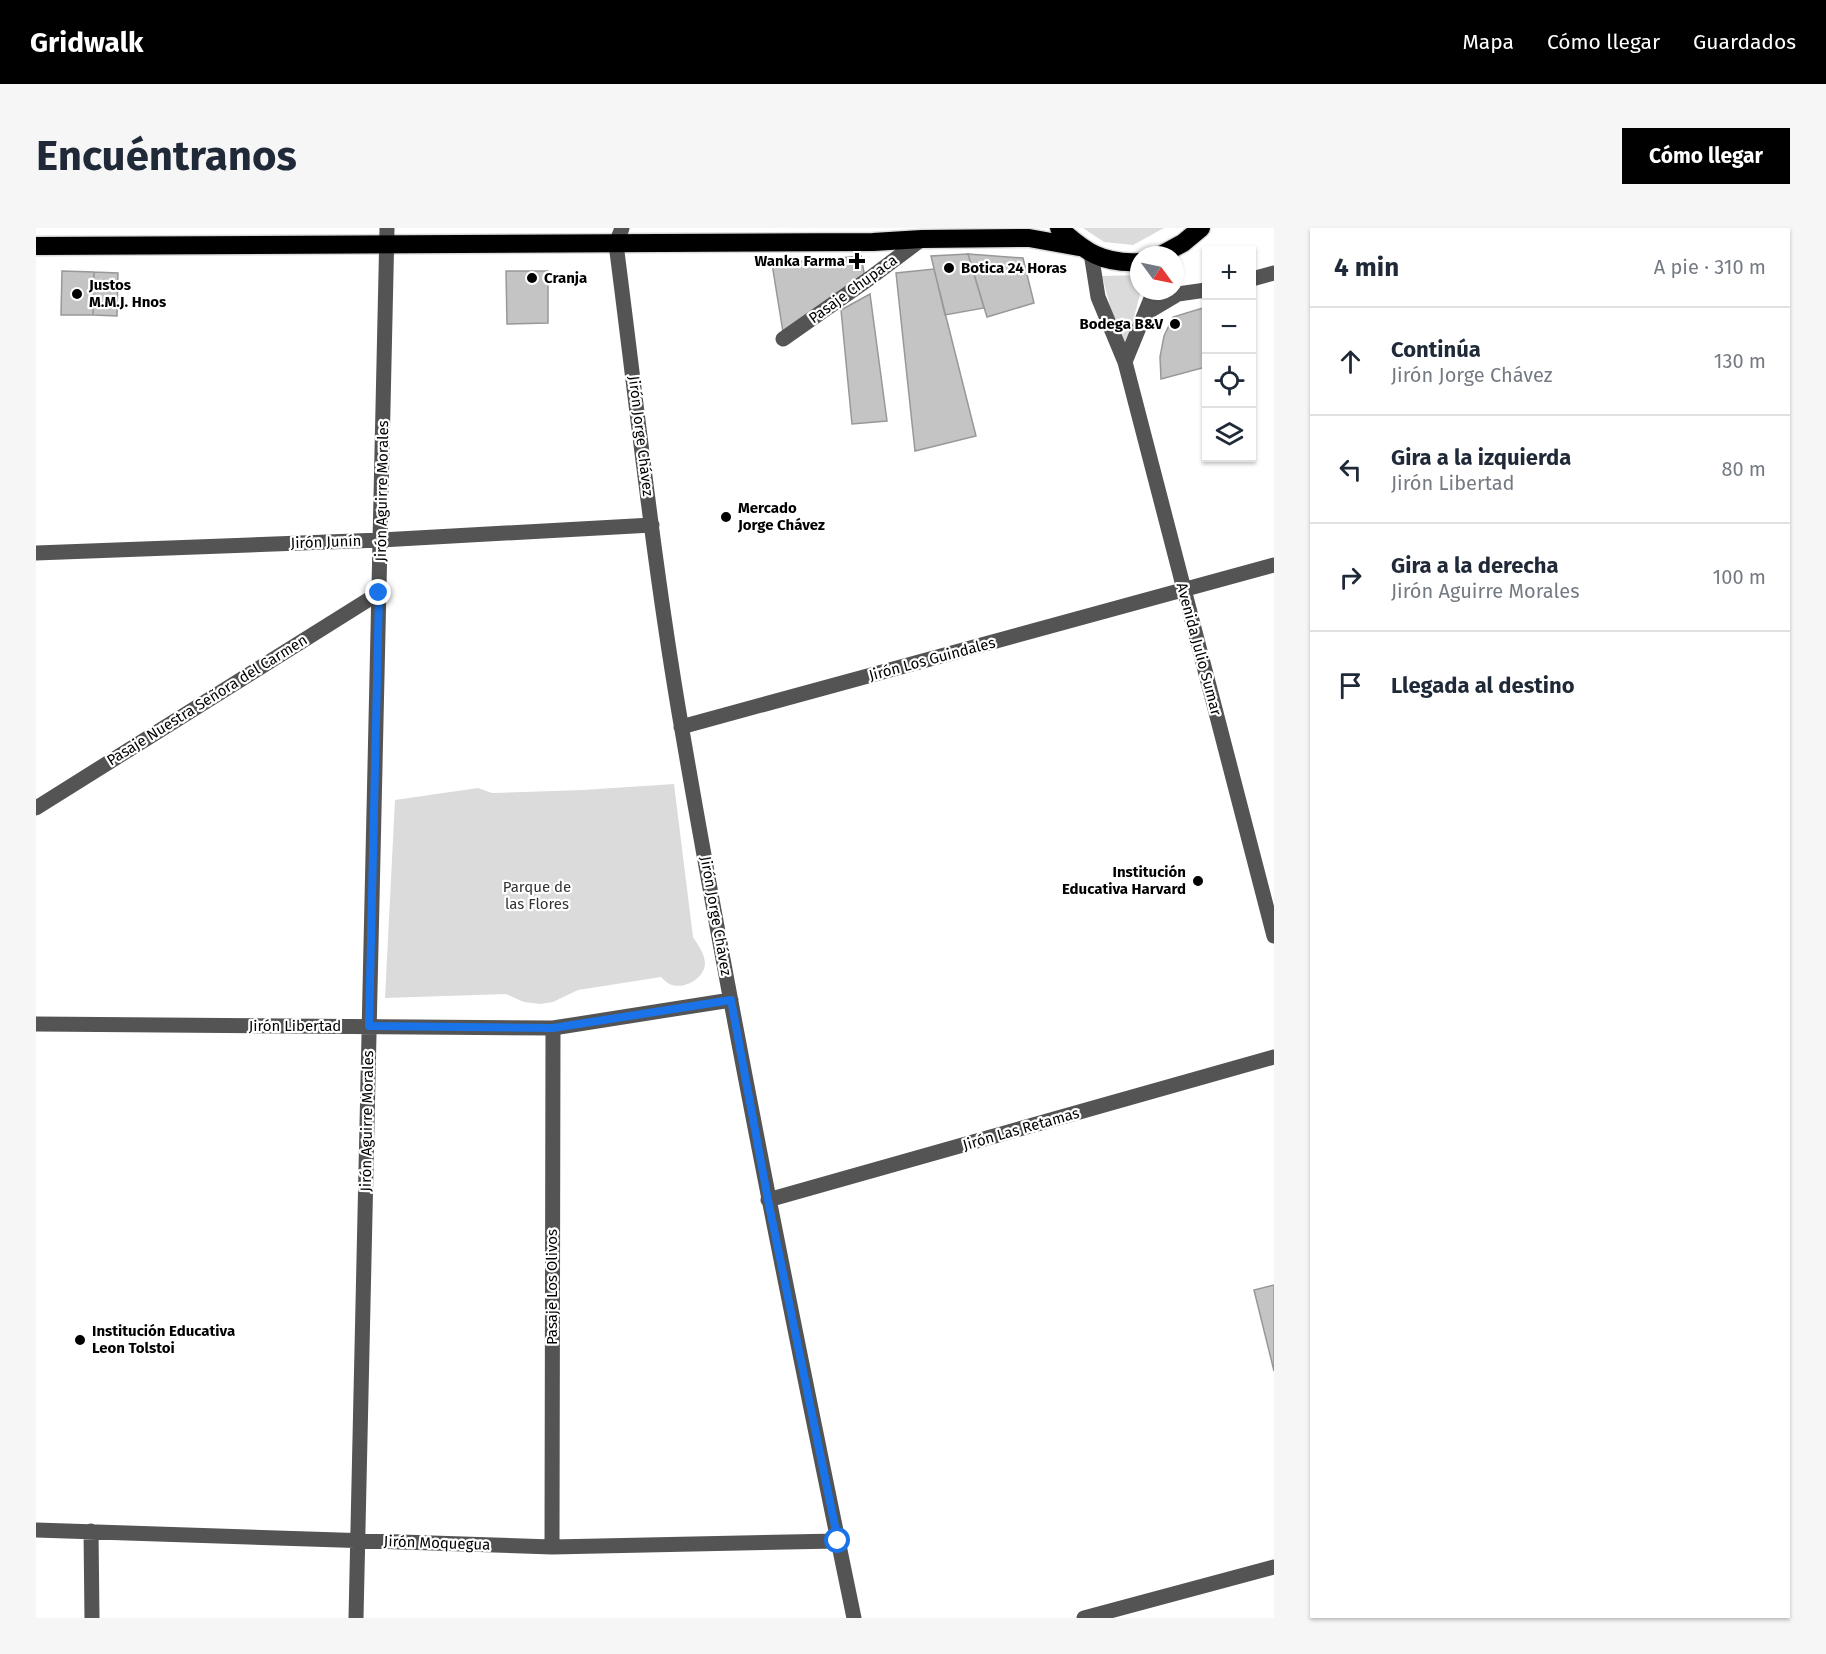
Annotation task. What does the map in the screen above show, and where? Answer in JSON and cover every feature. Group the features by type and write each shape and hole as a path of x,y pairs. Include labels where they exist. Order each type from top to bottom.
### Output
{"highway":[{"path":"1059,228 1085,250"},
{"path":"1178,246 1201,228"},
{"path":"36,246 387,236 874,235 922,239 1029,238 1085,250 1119,263 1130,262"}],"street":[{"name":"Jirón Aguirre Morales","path":"357,1618 387,236"},
{"name":"Jirón Jorge Chávez","path":"619,236 652,525 681,727 768,1200 854,1618"},
{"name":"Pasaje Chupaca","path":"783,339 922,239"},
{"name":"Avenida Julio Sumar","path":"1085,250 1098,297 1125,362 1274,936"},
{"path":"1256,278 1274,273"},
{"path":"1146,314 1178,294 1202,291"},
{"path":"1125,362 1151,300"},
{"name":"Jirón Junín","path":"36,553 381,540 652,525"},
{"name":"Jirón Los Guindales","path":"681,727 1274,565"},
{"name":"Pasaje Nuestra Señora del Carmen","path":"36,808 379,593"},
{"name":"Jirón Libertad","path":"36,1024 553,1028 731,1000"},
{"name":"Pasaje Los Olivos","path":"552,1547 553,1028"},
{"name":"Jirón Las Retamas","path":"768,1200 1274,1058"},
{"name":"Jirón Moquegua","path":"36,1530 552,1547 838,1541"},
{"path":"91,1531 92,1618"},
{"path":"1084,1618 1274,1567"}],"green space":[{"path":"1083,228 1164,228 1133,245 1104,242"},
{"path":"1130,275 1130,300 1139,300 1126,347 1112,313 1102,276"},
{"name":"Parque de las Flores","path":"674,784 693,937 705,960 704,969 698,978 688,984 677,986 669,984 661,977 578,990 553,1002 540,1004 524,1002 506,994 385,998 395,800 478,788 492,793"}],"building":[{"path":"968,254 984,308 945,315 931,256"},
{"path":"968,254 1023,258 1034,303 987,317"},
{"path":"861,256 865,278 783,332 772,264"},
{"path":"934,269 976,436 915,451 896,273"},
{"name":"Justos M.M.J. Hnos","path":"62,271 94,272 93,315 61,315"},
{"path":"506,271 548,271 548,323 507,324"},
{"path":"94,272 118,273 117,316 93,315"},
{"path":"870,294 887,421 852,424 841,310"},
{"path":"1202,308 1202,368 1161,379 1160,357 1164,336 1173,317"},
{"path":"1274,1285 1274,1371 1254,1290"}],"place":[{"name":"Wanka Farma","path":"857,261"},
{"name":"Botica 24 Horas","path":"949,268"},
{"name":"Cranja","path":"532,278"},
{"name":"Justos M.M.J. Hnos","path":"77,294"},
{"name":"Bodega B&V","path":"1175,324"},
{"name":"Mercado Jorge Chávez","path":"726,517"},
{"name":"Institución Educativa Harvard","path":"1198,881"},
{"name":"Institución Educativa Leon Tolstoi","path":"80,1340"}],"route":[{"path":"379,593 369,1026 553,1028 731,1000 768,1200 838,1541"}]}
